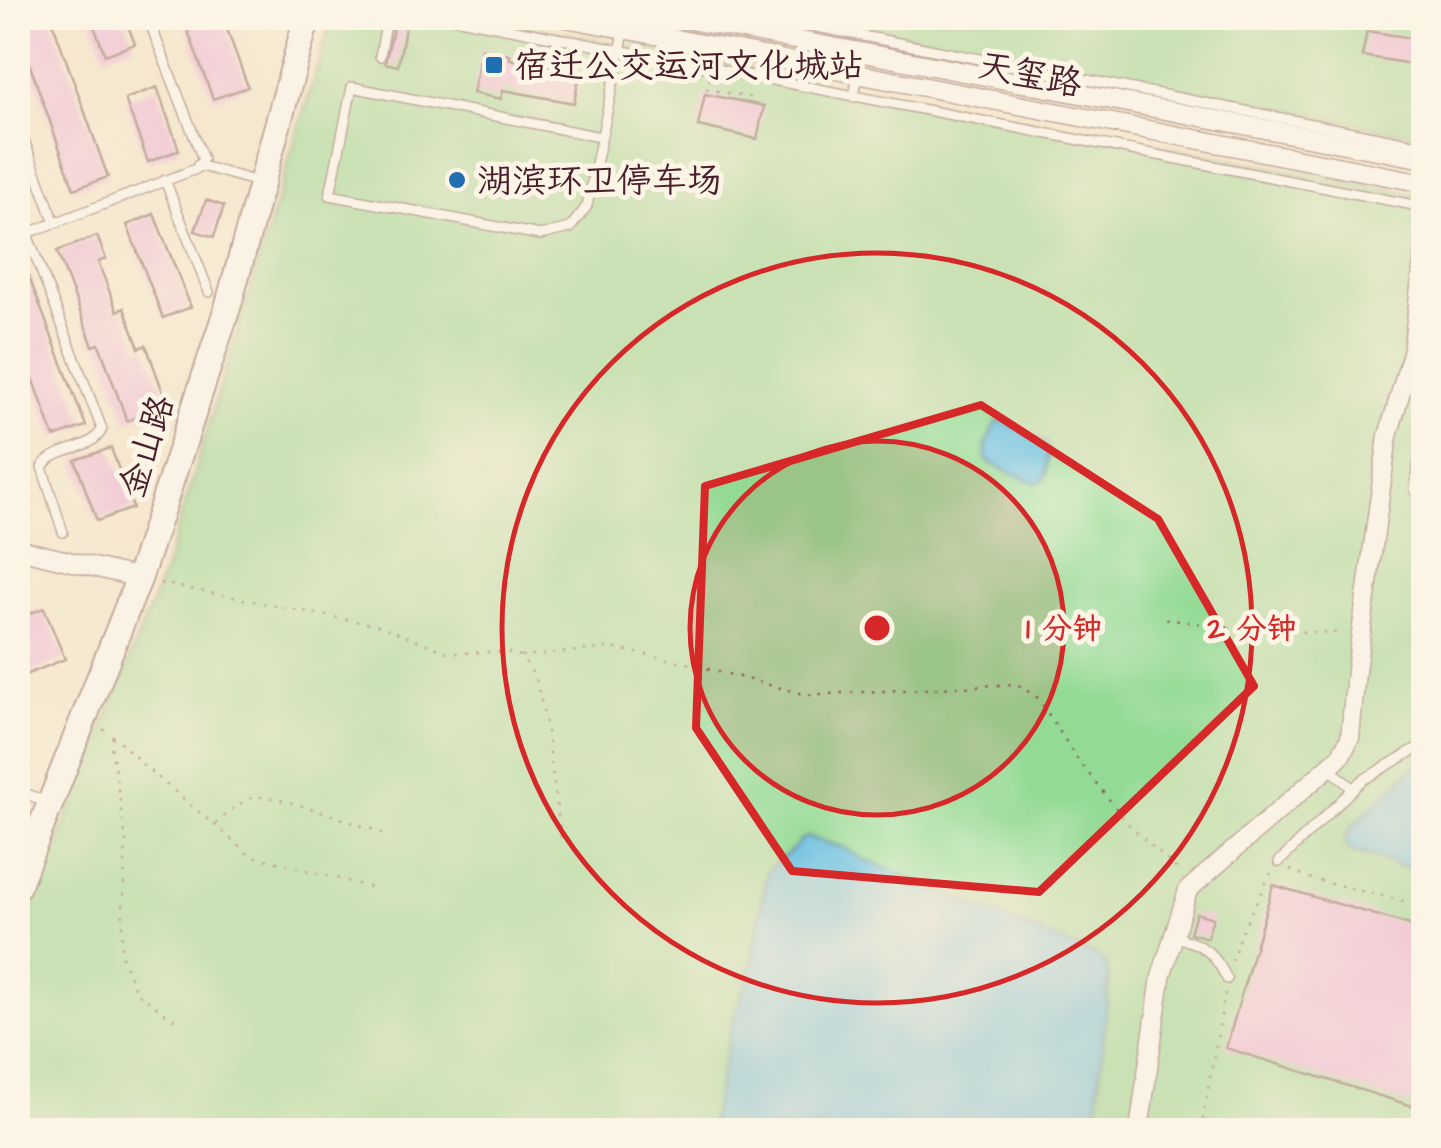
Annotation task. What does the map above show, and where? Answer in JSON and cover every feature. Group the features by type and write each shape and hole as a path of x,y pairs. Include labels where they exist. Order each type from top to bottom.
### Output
{"street":[{"name":"金山路","path":"18,885 140,578 228,306 307,18"},
{"name":"天玺路","path":"566,18 625,23 858,74 1424,183"},
{"name":"天玺路","path":"679,18 863,44 1424,160"},
{"path":"1139,1130 1161,976 1188,890 1340,758 1350,738 1388,436 1412,353 1424,254"},
{"path":"18,549 140,578"}],"lane":[{"path":"148,18 202,158 198,166"},
{"path":"380,56 387,18"},
{"path":"454,18 1424,207"},
{"path":"771,18 863,44 1424,146"},
{"path":"600,137 352,86 330,195 540,235 570,228 587,206 625,23"},
{"path":"854,97 863,44"},
{"path":"18,124 55,223"},
{"path":"63,532 42,467 47,459 94,440 102,429 22,236 198,166 262,183"},
{"path":"165,180 209,292"},
{"path":"1424,429 1415,488 1424,514"},
{"path":"1279,862 1373,772 1424,744"},
{"path":"1329,768 1353,789"},
{"path":"18,790 51,804"},
{"path":"1173,936 1204,945 1217,958 1227,979"}],"path":[{"path":"1411,24 1412,18"},
{"path":"711,69 708,89 749,97 753,77"},
{"path":"140,578 380,626 450,654 506,652 521,656 611,648 675,660 807,695 1016,684 1038,698 1078,760 1129,825 1193,886"},
{"path":"1166,619 1243,630 1361,634"},
{"path":"521,656 536,678 561,838"},
{"path":"85,717 113,736 250,856 373,888"},
{"path":"113,736 111,745 126,840 121,954 136,992 180,1023"},
{"path":"215,825 234,808 256,797 330,815 387,835"},
{"path":"1202,1130 1227,979 1241,932 1260,890 1279,862 1296,874 1424,906"}],"highlighted area":[{"path":"981,405 1158,519 1254,686 1039,892 792,871 696,728 705,486"}],"green space":[{"path":"332,18 486,18 1423,196 1423,1130 18,1130 18,942 165,569"},
{"path":"819,18 1423,18 1423,137"}],"water":[{"path":"1001,421 1049,445 1042,481 1035,483 988,462 987,442 996,423"},
{"path":"1423,759 1423,873 1349,850 1345,841 1352,826"},
{"path":"807,837 845,848 862,859 1097,956 1107,965 1109,981 1095,1130 709,1130 733,1020 751,970 767,872"}],"building":[{"path":"18,18 51,18 108,177 74,189 18,32"},
{"path":"91,18 125,18 135,44 105,55"},
{"path":"183,18 223,18 248,87 213,99"},
{"path":"395,21 406,23 398,66 385,63"},
{"path":"1367,31 1424,40 1424,66 1362,56"},
{"path":"482,49 510,55 510,59 580,73 574,103 503,90 501,99 473,93"},
{"path":"157,87 179,150 148,162 125,99"},
{"path":"705,94 764,106 757,139 698,126"},
{"path":"206,200 224,206 214,237 195,231"},
{"path":"154,214 191,307 163,318 127,225"},
{"path":"97,236 106,259 98,262 117,311 124,308 139,348 146,345 168,406 127,421 99,344 93,346 57,251"},
{"path":"19,251 86,426 54,437 22,347 18,348"},
{"path":"111,448 133,508 97,521 75,460"},
{"path":"18,451 32,487 18,492"},
{"path":"44,608 65,659 18,678 18,618"},
{"path":"1273,885 1424,929 1424,1064 1412,1106 1226,1048"},
{"path":"1196,913 1213,918 1207,938 1190,933"}],"place":[{"name":"宿迁公交运河文化城站","path":"494,65"},
{"name":"湖滨环卫停车场","path":"457,180"}]}
